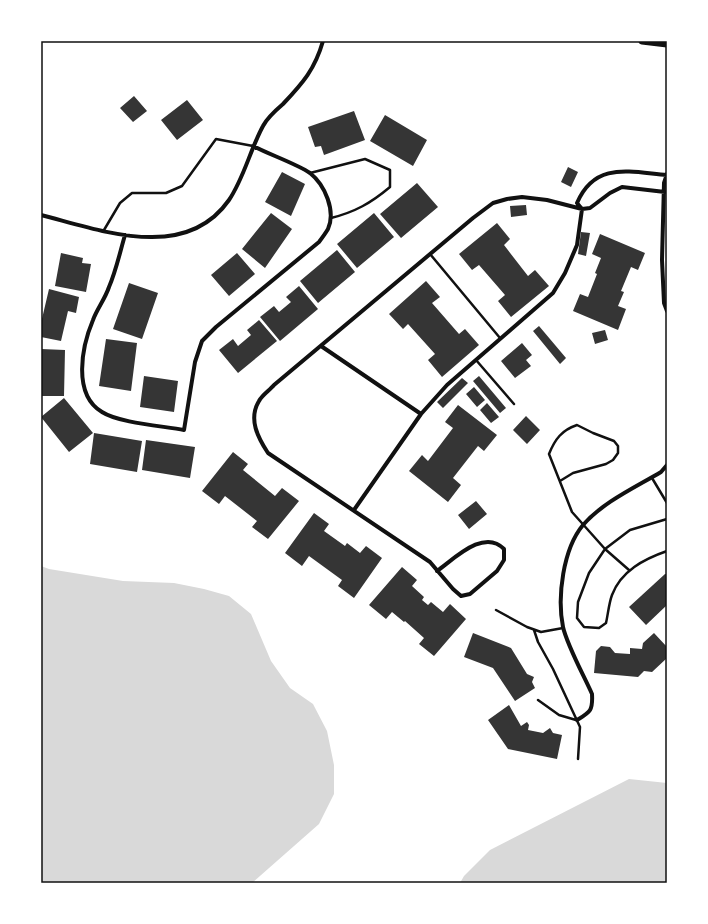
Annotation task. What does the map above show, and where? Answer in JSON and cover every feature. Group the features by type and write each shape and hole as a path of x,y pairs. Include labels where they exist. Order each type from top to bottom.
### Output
{"main road":[{"path":"642,41 667,44"}],"street":[{"path":"41,215 125,235 151,238 172,237 201,226 215,215 228,201 236,187 264,124 306,80 314,66 323,41"},
{"path":"125,235 109,288 93,320 86,341 81,367 84,388 92,403 101,412 116,418 184,430 195,362 202,341 216,327 319,242 328,229 331,218 328,198 321,186 310,173 253,146"},
{"path":"354,510 421,414 447,385 553,293 566,273 577,245 582,209 577,203 581,194 594,179 607,172 625,171 667,174 664,183 665,192 662,260 664,303 667,311"},
{"path":"438,571 482,542 495,542 504,549 504,560 497,571 470,594 461,596 424,557 268,453 258,437 254,420 259,401 274,385 493,203 522,197 547,200 582,209 590,208 610,192 622,187 665,192"},
{"path":"321,346 421,414"},
{"path":"577,720 588,713 593,705 592,694 563,628 561,609 562,575 569,552 583,525 616,500 661,472 667,465"}],"lane":[{"path":"104,230 120,202 132,193 166,193 182,186 216,139 253,146"},
{"path":"310,173 365,158 390,170 390,187 372,202 347,214 331,218"},
{"path":"430,254 500,339"},
{"path":"476,360 514,404"},
{"path":"560,481 573,473 606,464 614,460 618,453 618,446 614,441 577,425 568,428 553,443 548,454 572,512 604,549 629,570"},
{"path":"652,478 667,503"},
{"path":"667,518 630,530 604,549 589,572 578,602 577,618 584,627 599,628 606,623 612,595 621,579 629,570 655,555 667,551"},
{"path":"496,610 534,630 541,632 563,628"},
{"path":"534,630 538,642 580,727 578,759"},
{"path":"538,700 559,714 577,720"}],"shaded area":[{"path":"41,566 49,569 123,581 174,583 229,596 251,614 271,661 290,688 313,704 327,731 334,765 334,794 319,824 252,883 41,883"},
{"path":"629,779 667,783 667,883 460,883 464,876 490,850"}],"building":[{"path":"134,96 147,111 133,122 120,108"},
{"path":"187,100 203,120 177,140 161,120"},
{"path":"354,111 365,140 324,155 321,146 315,147 308,127"},
{"path":"385,115 427,140 413,166 370,141"},
{"path":"568,167 578,172 571,187 561,182"},
{"path":"282,172 305,184 291,216 265,202"},
{"path":"417,183 438,207 401,238 380,214"},
{"path":"526,205 527,215 511,217 510,206"},
{"path":"271,213 292,229 265,268 242,249"},
{"path":"374,213 394,237 357,268 337,244"},
{"path":"497,223 510,239 504,245 528,276 535,270 549,286 511,317 498,301 505,295 479,265 472,270 459,254"},
{"path":"581,232 590,233 586,256 578,254"},
{"path":"600,234 645,253 638,270 631,267 621,291 624,292 618,306 626,309 618,330 573,311 580,294 588,297 597,274 595,273 601,258 592,254"},
{"path":"337,250 355,272 318,303 300,281"},
{"path":"61,253 83,258 82,263 91,264 86,292 55,286"},
{"path":"237,253 255,274 229,296 211,275"},
{"path":"426,281 440,297 432,303 459,334 465,329 479,345 442,377 428,360 435,354 408,324 403,329 389,314"},
{"path":"129,283 158,293 142,339 113,329"},
{"path":"299,286 318,309 280,341 260,317 274,306 279,312 291,302 286,297"},
{"path":"49,289 79,297 76,313 68,311 61,341 41,337 41,323"},
{"path":"259,320 277,341 238,373 219,350 233,339 238,346 251,335 247,330"},
{"path":"539,326 566,358 560,364 533,331"},
{"path":"605,330 608,340 595,344 592,333"},
{"path":"106,339 137,343 131,391 99,386"},
{"path":"522,343 532,355 526,360 531,366 515,378 501,361"},
{"path":"41,349 65,350 64,396 41,396"},
{"path":"144,376 178,381 174,412 140,407"},
{"path":"479,376 506,408 500,413 473,381"},
{"path":"462,378 468,383 443,408 437,402"},
{"path":"474,387 485,400 477,407 466,394"},
{"path":"64,398 93,433 69,452 41,417"},
{"path":"487,403 499,417 491,423 480,410"},
{"path":"458,405 497,435 484,451 478,446 453,478 461,485 448,502 409,471 422,455 428,461 453,428 445,422"},
{"path":"526,416 540,430 527,444 513,430"},
{"path":"94,433 142,441 137,472 90,464"},
{"path":"146,440 195,447 190,478 142,470"},
{"path":"233,452 248,464 243,470 275,496 282,488 299,501 268,539 252,527 257,521 225,496 219,504 202,491"},
{"path":"476,501 487,514 469,529 458,515"},
{"path":"314,513 329,524 324,531 345,546 347,543 360,553 366,546 382,558 354,598 338,586 342,580 309,556 302,566 285,553"},
{"path":"402,567 417,580 412,586 424,597 422,600 428,605 431,602 443,612 450,604 466,619 434,656 419,644 424,638 405,621 404,622 392,612 386,619 369,605"},
{"path":"665,574 667,574 667,605 646,625 629,607"},
{"path":"473,633 511,648 527,674 534,677 532,682 535,688 515,701 493,668 464,657"},
{"path":"654,633 667,647 667,658 652,672 644,671 638,677 594,673 596,651 601,646 610,647 615,653 630,654 630,648 642,649 643,643"},
{"path":"509,705 521,726 527,722 529,725 528,730 543,733 550,728 553,733 562,735 557,759 508,749 488,720"}]}
